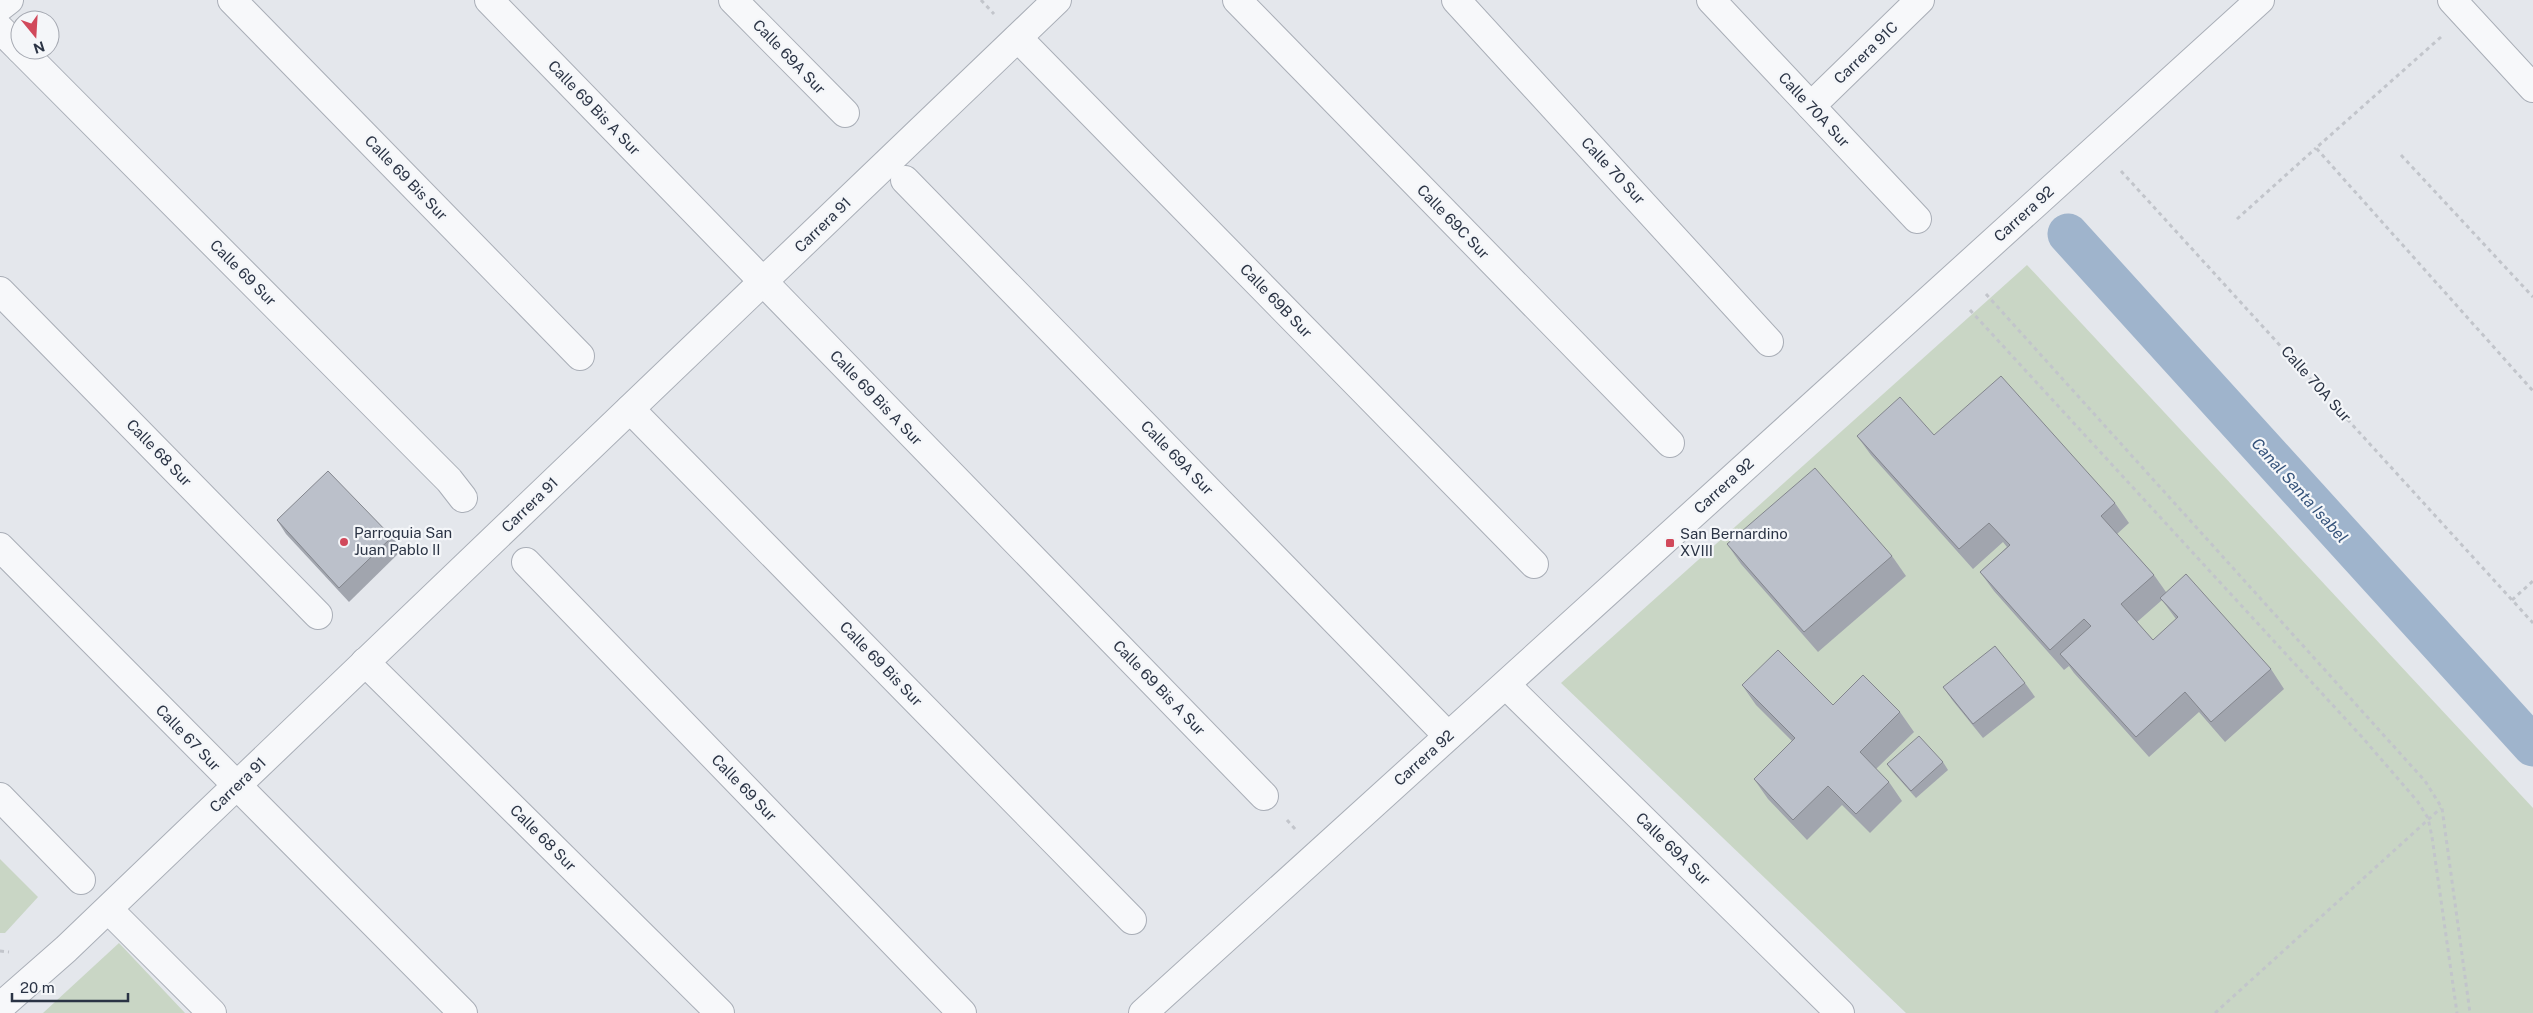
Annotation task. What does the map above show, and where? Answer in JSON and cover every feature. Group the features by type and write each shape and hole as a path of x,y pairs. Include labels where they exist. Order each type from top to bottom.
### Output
{"street":[{"path":"0,7 9,0"},
{"name":"Calle 69 Bis Sur","path":"232,0 580,356"},
{"name":"Calle 69 Bis A Sur","path":"488,0 1264,796"},
{"name":"Calle 69A Sur","path":"733,0 844,113"},
{"name":"Carrera 91","path":"0,1007 66,949 1057,0"},
{"name":"Calle 69C Sur","path":"1237,0 1670,443"},
{"name":"Calle 70 Sur","path":"1456,0 1769,342"},
{"name":"Calle 70A Sur","path":"1711,0 1917,220"},
{"name":"Carrera 91C","path":"1811,106 1920,0"},
{"name":"Carrera 92","path":"1144,1013 2260,0"},
{"path":"2459,8 2533,88"},
{"name":"Calle 69 Sur","path":"0,29 10,40"},
{"name":"Calle 69B Sur","path":"1018,38 1534,564"},
{"name":"Calle 69 Sur","path":"30,60 449,480 463,498"},
{"name":"Calle 69A Sur","path":"906,180 1448,736"},
{"name":"Calle 68 Sur","path":"0,291 318,615"},
{"name":"Calle 69 Bis Sur","path":"630,409 1132,920"},
{"name":"Calle 67 Sur","path":"0,547 236,787 463,1013"},
{"name":"Calle 69 Sur","path":"526,562 962,1013"},
{"name":"Calle 68 Sur","path":"365,662 720,1013"},
{"name":"Calle 69A Sur","path":"1506,685 1840,1013"},
{"path":"0,797 81,880"},
{"path":"118,919 212,1013"}],"path":[{"path":"2237,219 2316,148 2459,8"},
{"name":"Calle 70A Sur","path":"2099,146 2533,623"},
{"path":"2316,148 2533,391"},
{"path":"2401,155 2533,297"},
{"path":"1955,276 2425,781 2442,808 2470,1013"},
{"path":"1955,276 2362,736 2418,802 2428,818 2456,1013"},
{"path":"2512,600 2533,581"},
{"path":"2215,1013 2428,818 2442,808"}],"green space":[{"path":"2027,265 2533,808 2533,1013 1906,1013 1561,683"},
{"path":"0,859 38,897 5,933 0,933"},
{"path":"119,943 185,1013 43,1013"}],"building":[{"path":"2001,376 2115,503 2101,516 2154,575 2121,604 2153,640 2178,617 2160,598 2186,574 2271,669 2211,722 2185,692 2136,737 2060,654 2091,626 2084,619 2050,650 1980,572 2010,545 1989,523 1959,549 1857,436 1900,397 1934,435"},
{"path":"1815,468 1892,556 1804,632 1727,544"},
{"name":"Parroquia San Juan Pablo II","path":"328,471 392,537 339,588 277,520"},
{"path":"1995,646 2025,683 1973,724 1943,687"},
{"path":"1778,650 1833,705 1863,675 1900,712 1860,752 1889,782 1856,814 1828,786 1793,820 1754,779 1795,738 1742,685"},
{"path":"1919,736 1943,762 1911,791 1887,764"}],"waterway":[{"name":"Canal Santa Isabel","path":"2068,234 2533,746"}],"place":[{"name":"Parroquia San Juan Pablo II","path":"344,542"},
{"name":"San Bernardino XVIII","path":"1670,543"}]}
